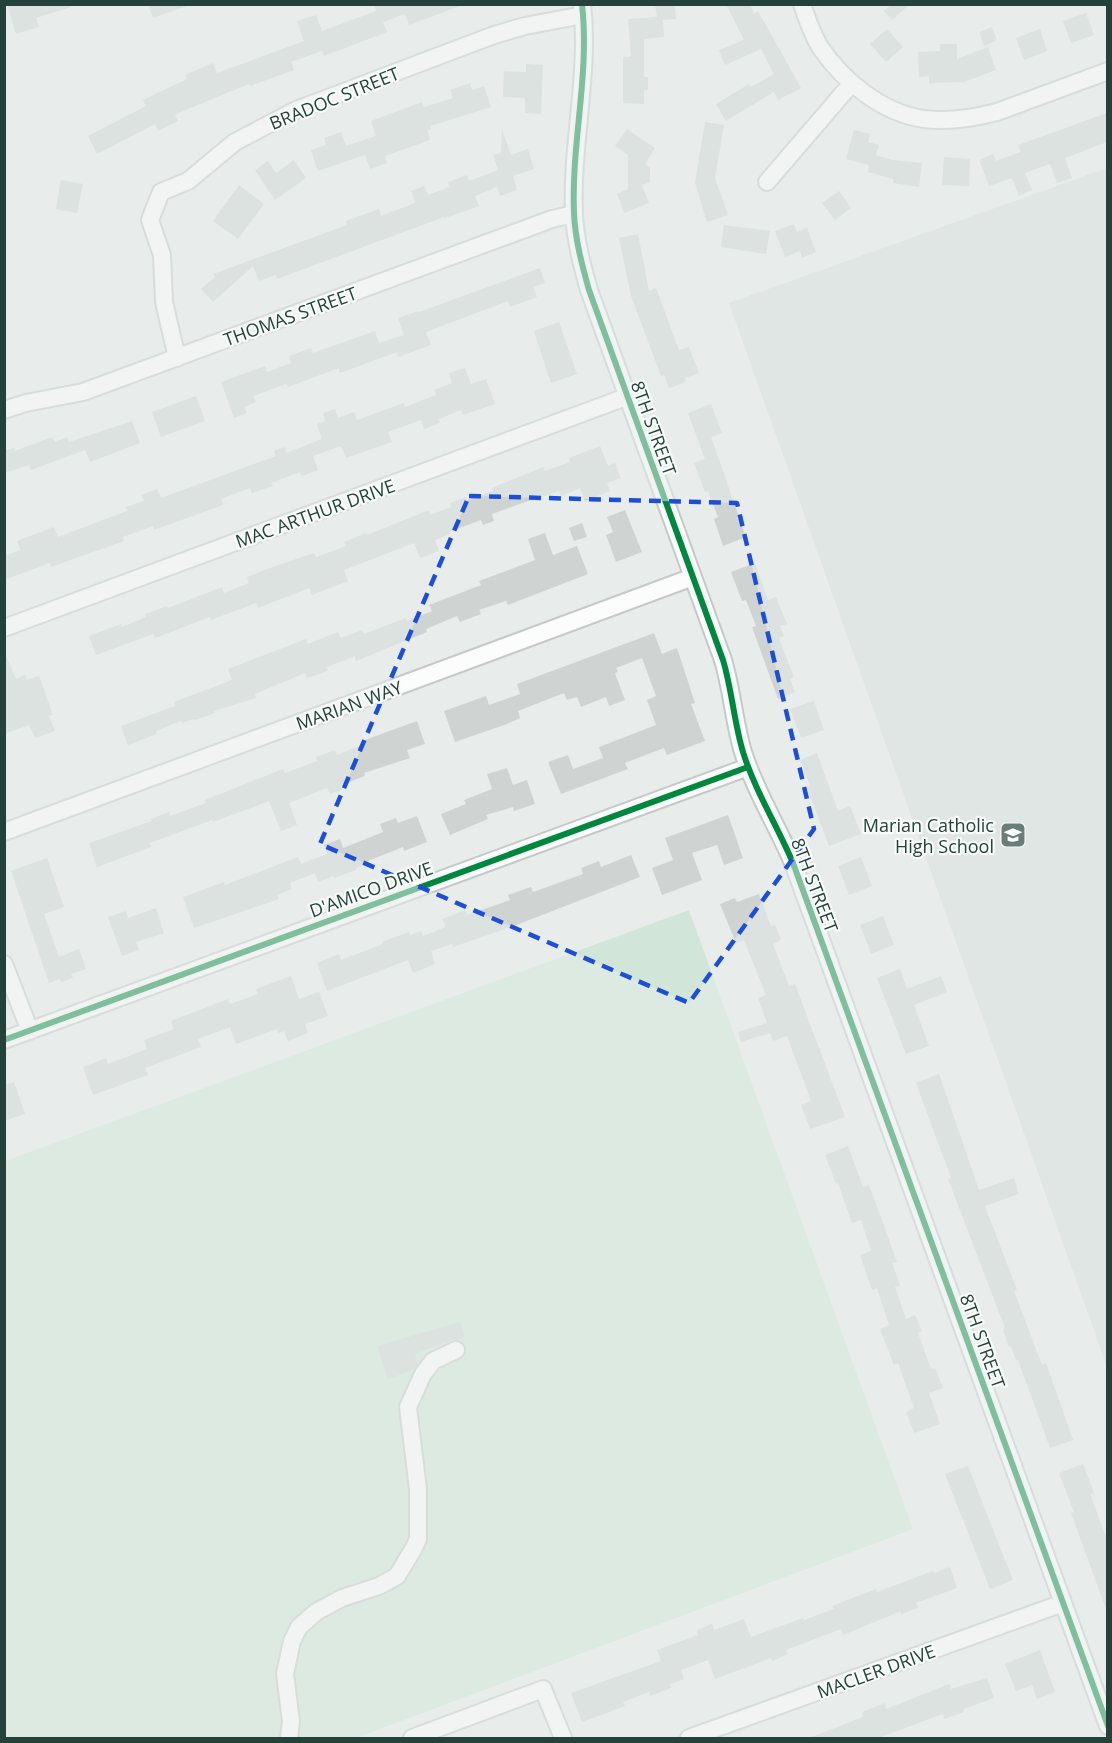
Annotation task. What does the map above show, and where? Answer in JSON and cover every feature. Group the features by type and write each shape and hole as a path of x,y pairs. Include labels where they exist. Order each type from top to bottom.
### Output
{"street":[{"path":"802,4 809,26 820,46 852,83 884,105 924,119 980,117 1107,71"},
{"name":"8TH STREET","path":"582,10 585,49 575,156 574,214 579,252 589,290 730,682 738,733 748,767 765,808 793,863 1107,1725"},
{"name":"BRADOC STREET","path":"177,358 164,302 162,255 150,220 161,192 188,182 235,142 296,110 494,36 582,10"},
{"path":"767,182 852,83"},
{"name":"THOMAS STREET","path":"4,410 26,403 84,392 552,219 574,214"},
{"name":"MAC ARTHUR DRIVE","path":"4,628 626,397"},
{"name":"MARIAN WAY","path":"4,832 693,577"},
{"name":"D'AMICO DRIVE","path":"4,1040 748,767"},
{"path":"4,963 30,1031"},
{"path":"289,1738 291,1722 285,1674 292,1641 299,1627 316,1612 342,1598 379,1586 397,1576 414,1548 417,1539 418,1489 408,1407 423,1374 433,1361 456,1350"},
{"name":"MACLER DRIVE","path":"689,1738 1063,1603"},
{"path":"412,1738 543,1689 563,1738"}],"highlighted area":[{"path":"469,496 737,503 814,829 689,1003 320,844"}],"shaded area":[{"name":"Marian Catholic High School","path":"1108,168 1107,1367 729,303"}],"green space":[{"path":"689,910 913,1529 356,1738 5,1738 5,1161"}],"building":[{"path":"7,4 70,4 71,7 36,18 39,27 16,34"},
{"path":"148,4 187,4 187,6 153,18"},
{"path":"374,4 460,6 409,25 405,14 383,22 387,32 324,56 322,51 291,62 294,70 250,86 249,84 188,109 175,115 178,121 158,131 155,124 97,154 88,136 146,106 143,100 187,79 185,75 213,63 217,73 304,41 297,21 316,15 322,31 376,11"},
{"path":"675,4 676,19 663,20 664,37 644,39 644,77 648,77 648,90 644,90 644,104 623,103 623,57 631,57 628,19 657,17 655,5"},
{"path":"726,4 750,4 754,14 758,11 801,88 778,100 774,92 726,121 716,104 749,84 751,87 774,74 761,49 725,65 719,50 744,40"},
{"path":"892,4 910,4 892,20 884,11"},
{"path":"1086,13 1094,35 1071,43 1063,21"},
{"path":"992,27 997,40 984,46 979,32"},
{"path":"887,29 903,47 886,62 870,44"},
{"path":"1040,29 1047,51 1024,60 1016,38"},
{"path":"940,44 957,44 957,59 988,47 996,70 964,82 929,83 929,76 919,77 918,52 940,51"},
{"path":"526,64 543,65 541,114 525,113 525,98 503,97 504,71 526,72"},
{"path":"470,83 472,90 484,86 491,107 430,126 431,129 427,130 430,140 385,156 387,163 370,169 365,155 318,171 311,150 326,145 324,138 341,132 346,146 376,136 371,121 422,102 424,107 453,98 450,90"},
{"path":"1107,113 1107,142 1065,158 1072,178 1057,183 1050,164 1025,173 1032,190 1019,196 1012,178 989,186 979,160 993,154 996,161 1021,152 1018,145"},
{"path":"705,122 724,125 715,178 728,215 707,222 695,183"},
{"path":"627,129 655,148 645,164 650,168 650,182 642,185 649,203 624,213 617,194 628,189 628,155 615,146"},
{"path":"502,130 511,155 528,149 534,169 513,176 517,190 500,196 497,187 475,196 479,206 277,279 276,275 259,281 253,266 213,302 201,289 215,277 213,274 347,225 346,221 379,209 381,216 415,203 411,191 424,186 428,195 450,187 448,182 467,175 469,181 498,170 493,155 501,153"},
{"path":"854,130 870,134 868,142 879,145 876,155 892,160 922,163 919,187 893,183 893,179 868,172 869,165 846,159"},
{"path":"944,157 970,159 969,186 942,185"},
{"path":"294,160 306,178 275,200 255,170 268,161 276,173"},
{"path":"61,180 83,184 77,213 56,209"},
{"path":"239,185 264,204 238,239 213,221"},
{"path":"839,191 851,208 835,220 822,203"},
{"path":"794,224 797,232 807,228 816,252 802,258 800,251 785,257 775,231"},
{"path":"724,225 770,231 766,254 721,247"},
{"path":"638,234 649,291 656,288 679,350 689,347 699,373 685,378 686,382 669,388 664,375 661,376 631,296 619,238"},
{"path":"540,268 545,283 533,287 537,297 510,307 508,301 426,332 431,345 398,357 397,352 340,373 339,368 288,387 286,384 253,396 256,402 244,407 247,413 234,418 221,382 265,366 267,372 291,363 289,356 311,348 313,353 375,331 379,343 404,335 398,318"},
{"path":"559,322 577,374 551,383 534,331"},
{"path":"465,368 471,384 486,379 495,404 463,415 461,410 439,419 440,423 424,429 421,420 388,432 392,442 346,458 341,446 313,456 318,470 302,476 300,472 271,483 273,486 252,493 250,488 221,499 223,505 154,530 153,526 123,537 124,541 51,567 50,563 4,580 4,556 21,550 17,541 54,527 58,537 127,511 126,507 144,501 141,495 157,489 161,498 276,456 274,451 285,447 286,453 322,439 317,424 325,421 323,413 335,409 338,418 354,412 357,420 404,403 405,407 436,395 434,390 452,383 449,373"},
{"path":"196,396 205,421 161,437 152,412"},
{"path":"711,404 722,433 711,437 746,537 723,546 714,519 718,517 694,463 705,459 688,413"},
{"path":"132,421 140,443 90,462 85,450 31,470 29,465 4,473 4,451 14,448 15,451 52,437 55,442 67,437 69,442"},
{"path":"600,446 608,466 615,463 621,478 607,483 610,491 585,501 580,488 561,496 559,491 537,498 492,514 494,521 483,525 481,520 449,532 450,534 435,540 439,551 420,558 414,543 344,570 348,581 312,595 309,588 258,608 256,603 211,620 210,617 155,638 153,634 96,655 89,636 121,624 122,627 146,617 145,614 167,606 168,608 222,587 224,593 249,583 247,577 267,569 314,553 316,557 346,546 344,542 429,510 430,515 451,507 450,503 493,491 492,488 543,467 545,471 570,462 569,458"},
{"path":"625,510 642,552 616,562 606,535 613,532 607,517"},
{"path":"582,523 587,537 574,541 569,528"},
{"path":"545,533 553,555 577,546 588,574 508,605 506,601 479,610 481,614 460,622 457,616 426,629 427,632 356,661 355,656 327,667 328,671 307,678 305,673 255,694 256,698 214,711 215,713 195,720 182,723 181,721 156,731 157,734 128,745 121,726 175,706 174,702 232,680 228,669 306,639 308,644 338,632 341,638 362,630 364,634 432,611 429,605 481,585 479,581 535,560 528,539"},
{"path":"755,563 768,600 776,597 787,624 780,626 784,636 779,638 794,677 790,679 795,692 778,699 752,627 756,626 746,600 742,601 731,572"},
{"path":"654,633 662,654 677,648 695,703 691,704 705,741 667,755 664,748 625,763 628,769 561,794 548,762 568,755 573,769 603,758 599,747 656,725 647,700 656,696 642,658 616,668 618,672 615,673 625,700 609,706 606,697 581,707 577,697 567,700 564,693 518,711 520,718 507,724 455,742 444,711 486,696 489,705 520,694 517,684"},
{"path":"4,651 16,679 25,675 27,680 39,676 53,715 49,716 55,731 35,738 29,725 4,734"},
{"path":"814,701 824,730 801,738 790,709"},
{"path":"417,721 425,744 407,750 410,758 364,773 365,776 341,785 342,790 330,794 327,788 289,803 297,825 281,831 269,801 150,843 151,847 97,867 89,843 152,821 151,819 169,812 170,816 206,803 205,800 283,769 285,773 317,761 316,757 335,750 337,755 366,743 365,740"},
{"path":"817,753 838,811 850,806 861,834 829,846 807,788 810,786 800,760"},
{"path":"507,768 513,785 527,780 535,804 514,811 513,807 486,815 488,819 450,835 441,814 466,804 464,800 492,789 487,774"},
{"path":"728,815 743,858 724,865 717,845 692,853 702,880 662,895 652,868 673,860 665,838"},
{"path":"417,816 427,842 404,851 403,847 334,878 334,876 318,882 315,873 290,883 292,889 277,895 279,899 194,928 183,897 224,882 225,885 298,857 301,864 327,854 324,845 340,839 343,848 383,832 380,824 396,818 398,823"},
{"path":"631,855 640,877 519,924 453,947 452,944 431,951 435,964 413,973 408,960 327,991 317,963 339,954 341,960 409,932 410,935 421,931 423,936 446,927 442,919 465,910 467,915 510,900 508,895 531,887 533,892 583,874 581,868 599,861 601,867"},
{"path":"861,857 872,886 849,895 838,866"},
{"path":"47,858 64,907 44,914 59,957 79,949 86,969 71,974 73,978 49,983 11,871"},
{"path":"759,894 771,926 775,925 781,940 773,944 789,986 795,984 845,1117 810,1129 801,1105 811,1101 787,1036 773,1041 770,1033 741,1042 738,1032 767,1023 758,998 766,995 744,940 736,943 720,904 735,898 737,902"},
{"path":"156,908 164,933 136,942 139,950 122,956 108,917 126,911 128,918"},
{"path":"883,916 894,945 871,954 860,925"},
{"path":"900,969 907,989 941,976 947,992 914,1005 929,1046 906,1054 877,978"},
{"path":"291,976 299,999 319,992 328,1016 305,1024 308,1033 288,1041 284,1031 278,1033 277,1029 236,1044 230,1027 198,1039 201,1047 145,1068 148,1075 93,1095 83,1067 106,1058 108,1064 147,1049 144,1040 174,1029 171,1021 228,999 230,1004 258,994 256,989"},
{"path":"939,1074 979,1190 1014,1178 1019,1194 985,1206 1017,1290 1014,1291 1042,1365 1046,1363 1073,1440 1050,1448 1018,1360 1011,1346 1009,1347 1003,1329 1005,1328 948,1179 951,1178 916,1083"},
{"path":"14,1082 25,1114 4,1121 4,1085"},
{"path":"848,1146 863,1187 869,1185 897,1262 892,1263 900,1285 895,1287 906,1319 915,1315 922,1331 918,1333 931,1369 935,1368 943,1388 929,1393 940,1424 914,1433 906,1412 914,1408 898,1363 894,1365 880,1329 889,1325 877,1288 872,1290 860,1255 871,1251 861,1220 852,1223 825,1155"},
{"path":"460,1322 465,1338 452,1340 415,1354 418,1363 413,1370 388,1379 377,1346"},
{"path":"1083,1464 1094,1493 1090,1494 1107,1539 1106,1609 1059,1473"},
{"path":"968,1466 1013,1580 990,1589 945,1474"},
{"path":"950,1567 957,1588 916,1603 918,1608 901,1614 901,1611 843,1635 841,1629 786,1650 788,1654 772,1661 771,1658 715,1679 708,1660 681,1670 684,1679 670,1684 671,1688 650,1696 649,1692 623,1702 625,1706 582,1722 571,1693 661,1661 657,1650 698,1635 697,1630 712,1624 714,1630 744,1619 751,1637 834,1609 832,1606 876,1589 877,1592"},
{"path":"1040,1650 1055,1692 1037,1699 1032,1685 1016,1691 1005,1664"},
{"path":"987,1678 994,1698 963,1709 964,1712 944,1719 943,1714 878,1738 809,1738 863,1717 862,1712 885,1703 886,1709 949,1684 951,1689"}],"cycle path":[{"path":"582,4 584,56 575,161 574,213 577,242 589,290 723,660 740,741 748,766 793,863 1108,1726"},
{"path":"4,1040 748,767"}],"place":[{"name":"Marian Catholic High School","path":"1013,835"}]}
